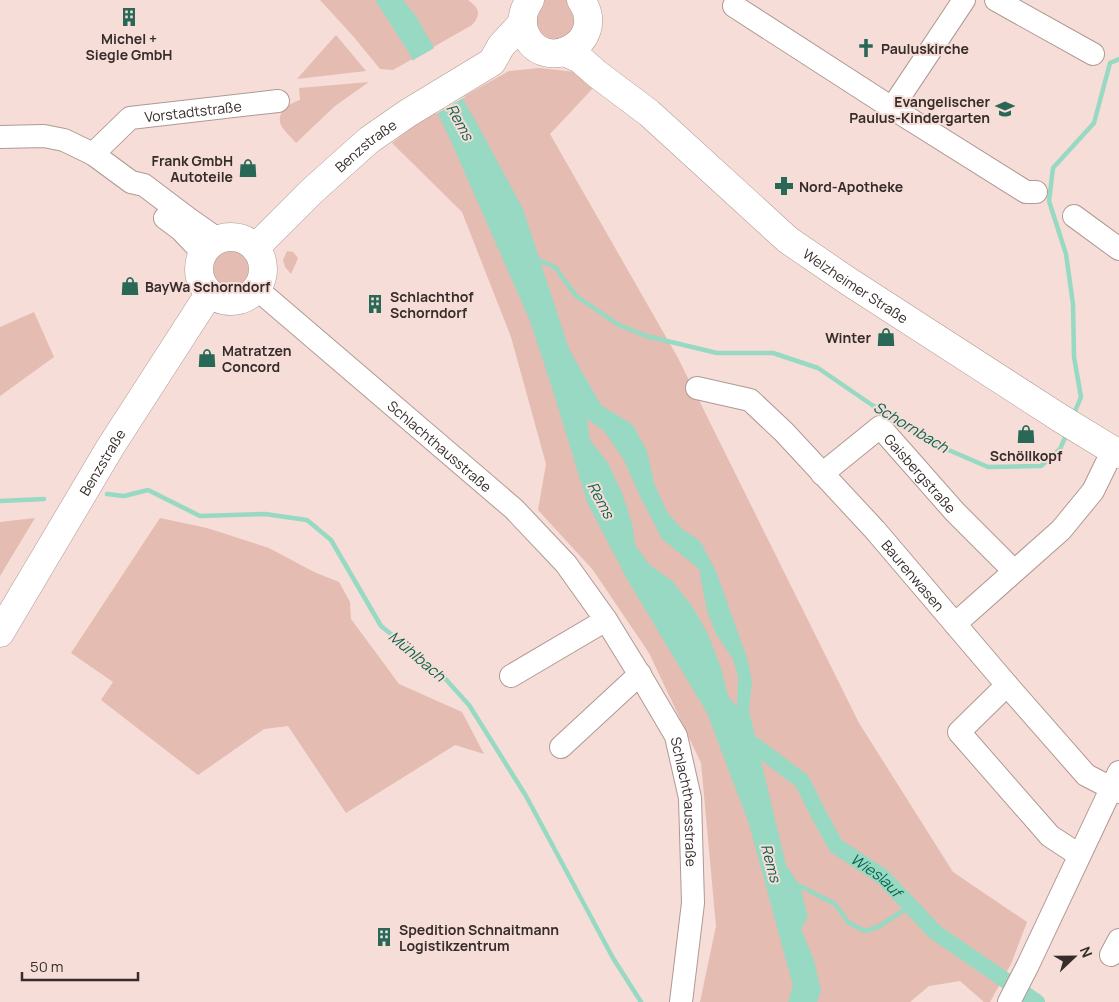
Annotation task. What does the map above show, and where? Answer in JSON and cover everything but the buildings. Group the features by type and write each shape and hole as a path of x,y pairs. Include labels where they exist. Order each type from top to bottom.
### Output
{"main road":[{"path":"527,6 524,30 527,37 533,45 552,51 570,50 578,44 582,39 587,11"},
{"name":"Benzstraße","path":"492,62 527,6"},
{"name":"Welzheimer Straße","path":"587,11 594,48 649,113"},
{"name":"Benzstraße","path":"255,248 312,190 369,140 408,113 492,62 552,51"},
{"name":"Welzheimer Straße","path":"552,51 569,54 580,59 649,113 788,240 1071,425 1117,451"},
{"path":"225,237 235,237 246,240 255,248 261,257 263,269 262,280 257,289 247,298 235,302 220,300 209,294 201,284 198,273 199,261 211,247 225,237"},
{"name":"Benzstraße","path":"0,633 111,446 209,294"}],"street":[{"path":"892,108 964,0"},
{"path":"996,0 1093,54"},
{"path":"734,6 1026,192 1036,192"},
{"name":"Vorstadtstraße","path":"93,154 130,118 278,101"},
{"path":"0,136 44,136 64,140 93,154 131,182 144,185 189,220 211,247"},
{"path":"1074,216 1119,249"},
{"name":"Schlachthausstraße","path":"257,289 514,509 566,564 606,620 640,674 676,736 690,798 693,904 681,1002"},
{"name":"Baurenwasen","path":"697,388 750,400 784,432 875,530 1007,685 1086,774 1117,784"},
{"name":"Gaisbergstraße","path":"822,474 880,427 955,512 1014,571"},
{"path":"955,624 1061,530 1093,491 1117,451"},
{"path":"511,676 606,620"},
{"path":"561,747 640,674"},
{"path":"1007,685 959,732 1050,836 1080,855"},
{"path":"1009,1002 1080,855 1117,784"}],"shaded area":[{"path":"320,0 468,0 475,6 478,14 472,25 393,70 380,69"},
{"path":"543,0 569,0 573,2 576,36 542,42 531,16"},
{"path":"336,35 366,71 297,79"},
{"path":"539,68 576,72 595,86 550,134 678,358 859,723 953,872 1027,922 1011,964 990,1002 984,1002 960,981 929,986 910,1002 700,1002 716,926 701,763 649,653 593,570 538,510 546,464 511,337 462,212 392,143 420,121 509,71"},
{"path":"369,82 335,106 296,143 282,127 280,122 281,114 287,106 300,100 299,88"},
{"path":"232,249 247,255 253,270 247,285 232,291 217,285 211,270 217,255"},
{"path":"287,251 293,252 298,258 291,274 285,267 283,260"},
{"path":"34,312 54,357 0,396 0,327"},
{"path":"35,518 0,576 0,522"},
{"path":"160,518 207,528 269,548 314,572 339,582 350,602 351,619 399,684 462,712 484,754 455,745 346,813 288,726 264,729 198,775 101,700 113,682 71,653"}],"water":[{"name":"Rems","path":"375,0 403,0 416,16 523,209 569,349 601,405 633,425 647,451 654,483 667,512 682,529 700,541 716,571 748,661 752,681 749,711 786,865 800,886 808,917 801,929 814,960 821,990 817,1002 788,1002 793,986 749,824 707,713 627,579 587,502 530,321 449,137 409,53","holes":["587,419 604,431 624,460 662,539 699,569 707,611 716,634 733,659 738,677 737,707 728,696 721,668 708,634 692,606 672,581 649,564 635,545 632,523 622,493 608,463 590,440"]}],"pier":[{"path":"436,47 465,97 436,114 410,62"}],"waterway":[{"name":"Schornbach","path":"1073,416 1081,397 1074,357 1073,304 1066,254 1049,201 1053,168 1094,123 1110,63 1119,59"},
{"name":"Schornbach","path":"536,259 555,267 576,296 619,325 646,336 717,353 773,353 818,368 872,405 937,445 988,467 1041,466 1060,449 1067,433"},
{"name":"Mühlbach","path":"107,494 124,496 148,490 200,516 265,514 307,520 331,540 381,626 441,674 469,705 526,796 613,958 641,1002"},
{"name":"Mühlbach","path":"0,501 44,499"},
{"name":"Wieslauf","path":"738,735 802,781 836,846 883,877 935,932 1037,1002"},
{"path":"795,884 835,904 849,923 865,931 878,927 910,906"}],"place":[{"name":"Michel + Siegle GmbH","path":"129,17"},
{"name":"Pauluskirche","path":"866,48"},
{"name":"Evangelischer Paulus-Kindergarten","path":"1005,109"},
{"name":"Frank GmbH Autoteile","path":"248,168"},
{"name":"Nord-Apotheke","path":"784,186"},
{"name":"BayWa Schorndorf","path":"130,286"},
{"name":"Schlachthof Schorndorf","path":"375,304"},
{"name":"Winter","path":"886,337"},
{"name":"Matratzen Concord","path":"207,358"},
{"name":"Schöllkopf","path":"1026,434"},
{"name":"Spedition Schnaitmann Logistikzentrum","path":"384,937"}]}
